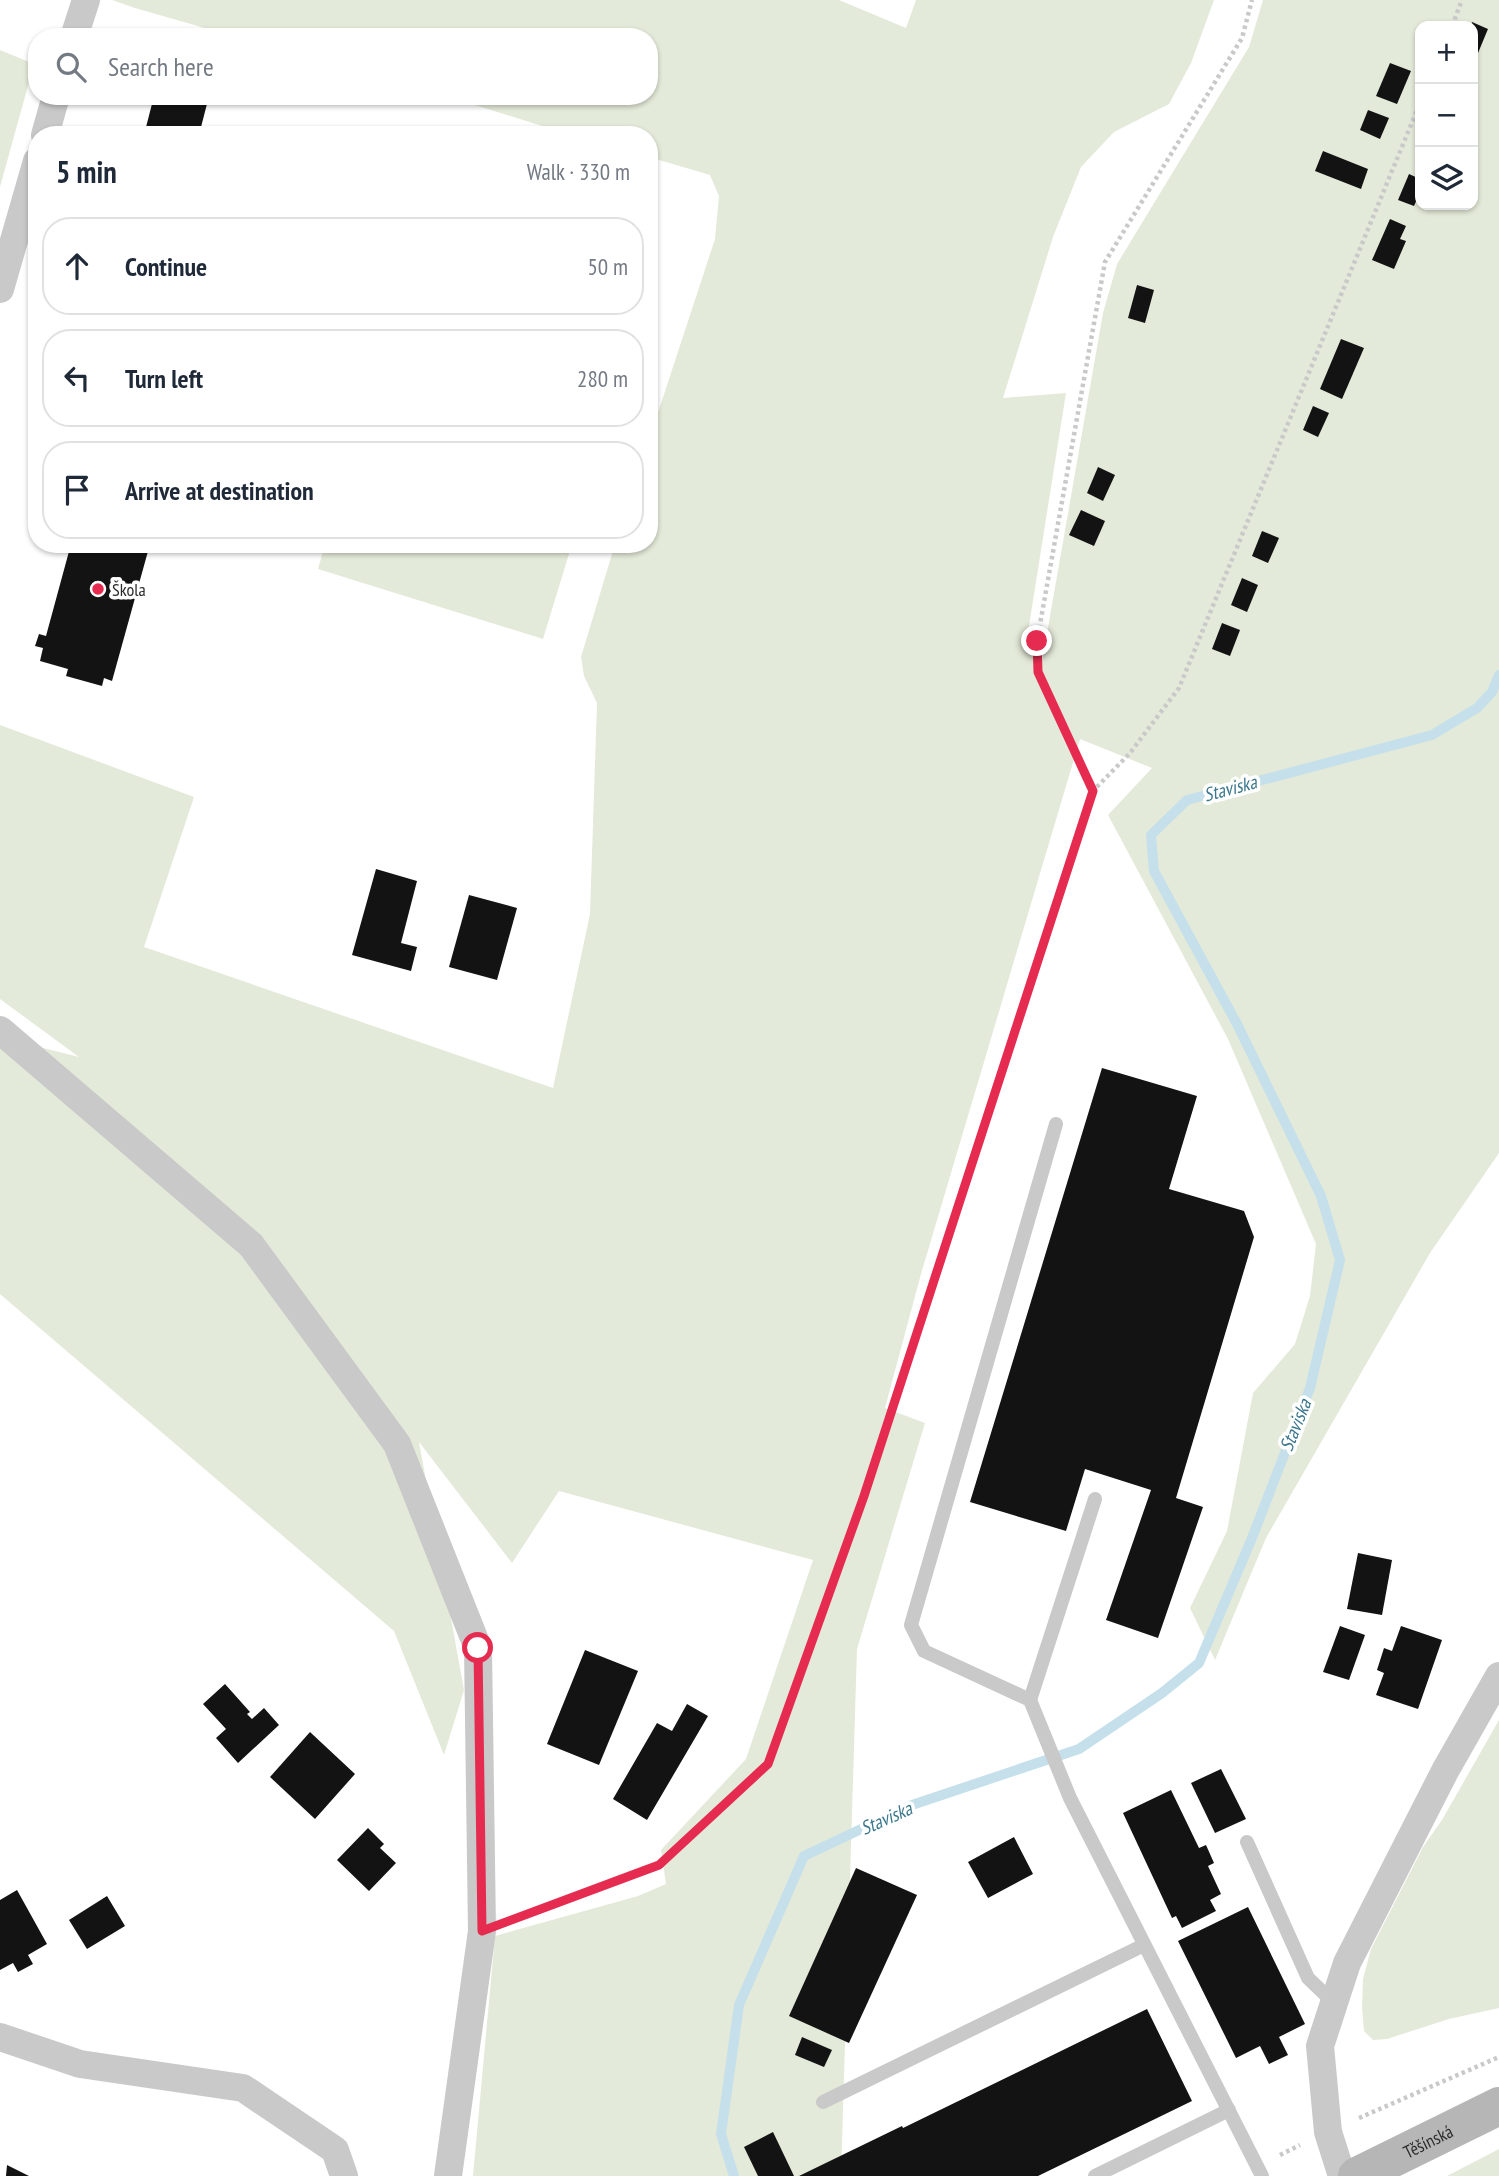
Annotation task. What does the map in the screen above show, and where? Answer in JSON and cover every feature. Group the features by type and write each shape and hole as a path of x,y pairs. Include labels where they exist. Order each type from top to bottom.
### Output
{"main road":[{"name":"Těšínská","path":"1357,2176 1499,2106"}],"street":[{"path":"78,28 86,0"},
{"path":"48,126 53,105"},
{"path":"0,289 28,192"},
{"path":"0,1030 251,1245 397,1444 478,1648 482,1931 448,2176"},
{"path":"1342,2176 1328,2132 1320,2046 1347,1963 1445,1771 1499,1676"},
{"path":"0,2037 80,2063 243,2088 335,2150 344,2176"}],"lane":[{"path":"1030,1700 924,1651 911,1625 1056,1124"},
{"path":"1095,1499 1030,1700 1070,1798 1262,2176"},
{"path":"1247,1842 1308,1978 1334,2003"},
{"path":"823,2102 1144,1945"},
{"path":"1095,2176 1228,2110"}],"path":[{"path":"1093,791 1038,672 1037,641 1105,262 1242,38 1252,0"},
{"path":"1454,21 1462,0"},
{"path":"482,1931 659,1865 768,1764 864,1496 1093,791 1130,753 1179,688 1415,115"},
{"path":"1328,2132 1499,2057"}],"green space":[{"path":"112,0 839,0 906,28 916,0 1214,0 1191,63 1169,104 1114,132 1081,167 1053,237 1003,398 1066,393 1025,651 1042,662 1103,313 1117,264 1249,47 1263,0 1499,0 1499,1153 1430,1253 1266,1538 1215,1660 1190,1608 1227,1531 1253,1393 1295,1344 1310,1296 1316,1244 1228,1039 1108,815 1152,768 1080,739 921,1274 885,1408 925,1423 857,1649 841,2176 473,2176 495,1936 638,1896 666,1884 661,1850 746,1759 813,1560 559,1491 512,1563 419,1442 464,1690 444,1755 394,1631 0,1294 0,1037 79,1057 0,999 0,725 194,797 144,947 553,1088 590,914 597,703 584,676 581,657 612,553 658,553 658,413 715,239 719,196 710,175 658,160 658,126 542,126 475,105 658,105 658,28 205,28"},
{"path":"0,50 28,62 28,86 0,187"},
{"path":"322,553 569,553 543,639 318,569"},
{"path":"1499,1720 1499,2008 1449,2019 1387,2039 1373,2040 1364,2031 1362,2007 1363,1979 1371,1949 1423,1847 1442,1820"},
{"path":"1499,2149 1499,2176 1447,2176"}],"building":[{"path":"1478,25 1488,29 1478,53"},
{"path":"1390,63 1411,71 1397,104 1376,96"},
{"path":"152,105 207,105 201,126 146,126"},
{"path":"1368,110 1389,118 1380,139 1360,130"},
{"path":"1323,151 1368,169 1361,189 1315,171"},
{"path":"1409,174 1415,177 1414,206 1398,200"},
{"path":"1390,219 1406,226 1400,239 1406,241 1394,269 1372,260"},
{"path":"1137,285 1154,290 1145,323 1128,318"},
{"path":"1341,339 1364,348 1342,399 1320,389"},
{"path":"1313,406 1329,413 1318,437 1303,430"},
{"path":"1098,467 1115,475 1103,501 1087,493"},
{"path":"1081,510 1105,521 1094,546 1069,535"},
{"path":"1262,531 1279,538 1268,563 1252,556"},
{"name":"Škola","path":"69,553 148,553 112,681 104,678 102,686 66,676 68,669 40,661 43,648 35,646 39,634 46,636"},
{"path":"1242,578 1258,585 1247,612 1231,605"},
{"path":"1222,623 1240,630 1230,656 1212,649"},
{"path":"376,869 417,881 401,943 417,947 411,971 352,955"},
{"path":"469,895 517,908 497,980 449,967"},
{"path":"1102,1068 1197,1096 1169,1189 1244,1211 1254,1237 1176,1498 1203,1507 1158,1638 1106,1620 1151,1490 1085,1469 1066,1531 970,1502"},
{"path":"1358,1553 1392,1560 1382,1615 1347,1609"},
{"path":"1340,1626 1365,1635 1349,1680 1323,1672"},
{"path":"1401,1626 1442,1640 1418,1709 1376,1695 1384,1673 1377,1670 1384,1648 1392,1651"},
{"path":"585,1650 638,1671 599,1765 547,1744"},
{"path":"225,1684 250,1712 247,1714 252,1719 264,1708 279,1725 238,1763 216,1738 226,1729 203,1704"},
{"path":"687,1704 708,1716 647,1820 613,1799 657,1723 672,1731"},
{"path":"310,1732 355,1774 315,1819 270,1777"},
{"path":"1221,1769 1246,1819 1215,1833 1191,1783"},
{"path":"1171,1790 1199,1848 1206,1845 1214,1863 1208,1866 1221,1894 1210,1900 1216,1911 1182,1928 1176,1916 1172,1918 1123,1813"},
{"path":"368,1828 384,1844 380,1848 396,1863 369,1891 337,1860"},
{"path":"1014,1837 1033,1874 988,1898 968,1862"},
{"path":"856,1868 917,1895 849,2043 789,2016"},
{"path":"17,1890 47,1944 28,1955 33,1964 18,1972 13,1963 0,1970 0,1900"},
{"path":"107,1896 125,1926 87,1949 69,1920"},
{"path":"1248,1907 1305,2024 1279,2037 1288,2055 1269,2064 1260,2046 1236,2058 1178,1941"},
{"path":"1147,2009 1192,2101 1038,2176 799,2176 902,2126 903,2128"},
{"path":"802,2037 832,2050 824,2067 795,2055"},
{"path":"773,2132 794,2176 758,2176 744,2147"},
{"path":"7,2165 29,2176 6,2176"}],"waterway":[{"name":"Staviska","path":"734,2176 721,2134 739,2005 804,1856 912,1805 1079,1749 1162,1693 1199,1663 1252,1538 1310,1388 1340,1260 1321,1196 1237,1024 1154,871 1151,835 1187,800 1432,735 1477,708 1492,692 1499,675"}],"place":[{"name":"Škola","path":"98,589"}],"route":[{"path":"478,1648 482,1931 659,1865 768,1764 864,1496 1093,791 1038,672 1037,641"}]}
